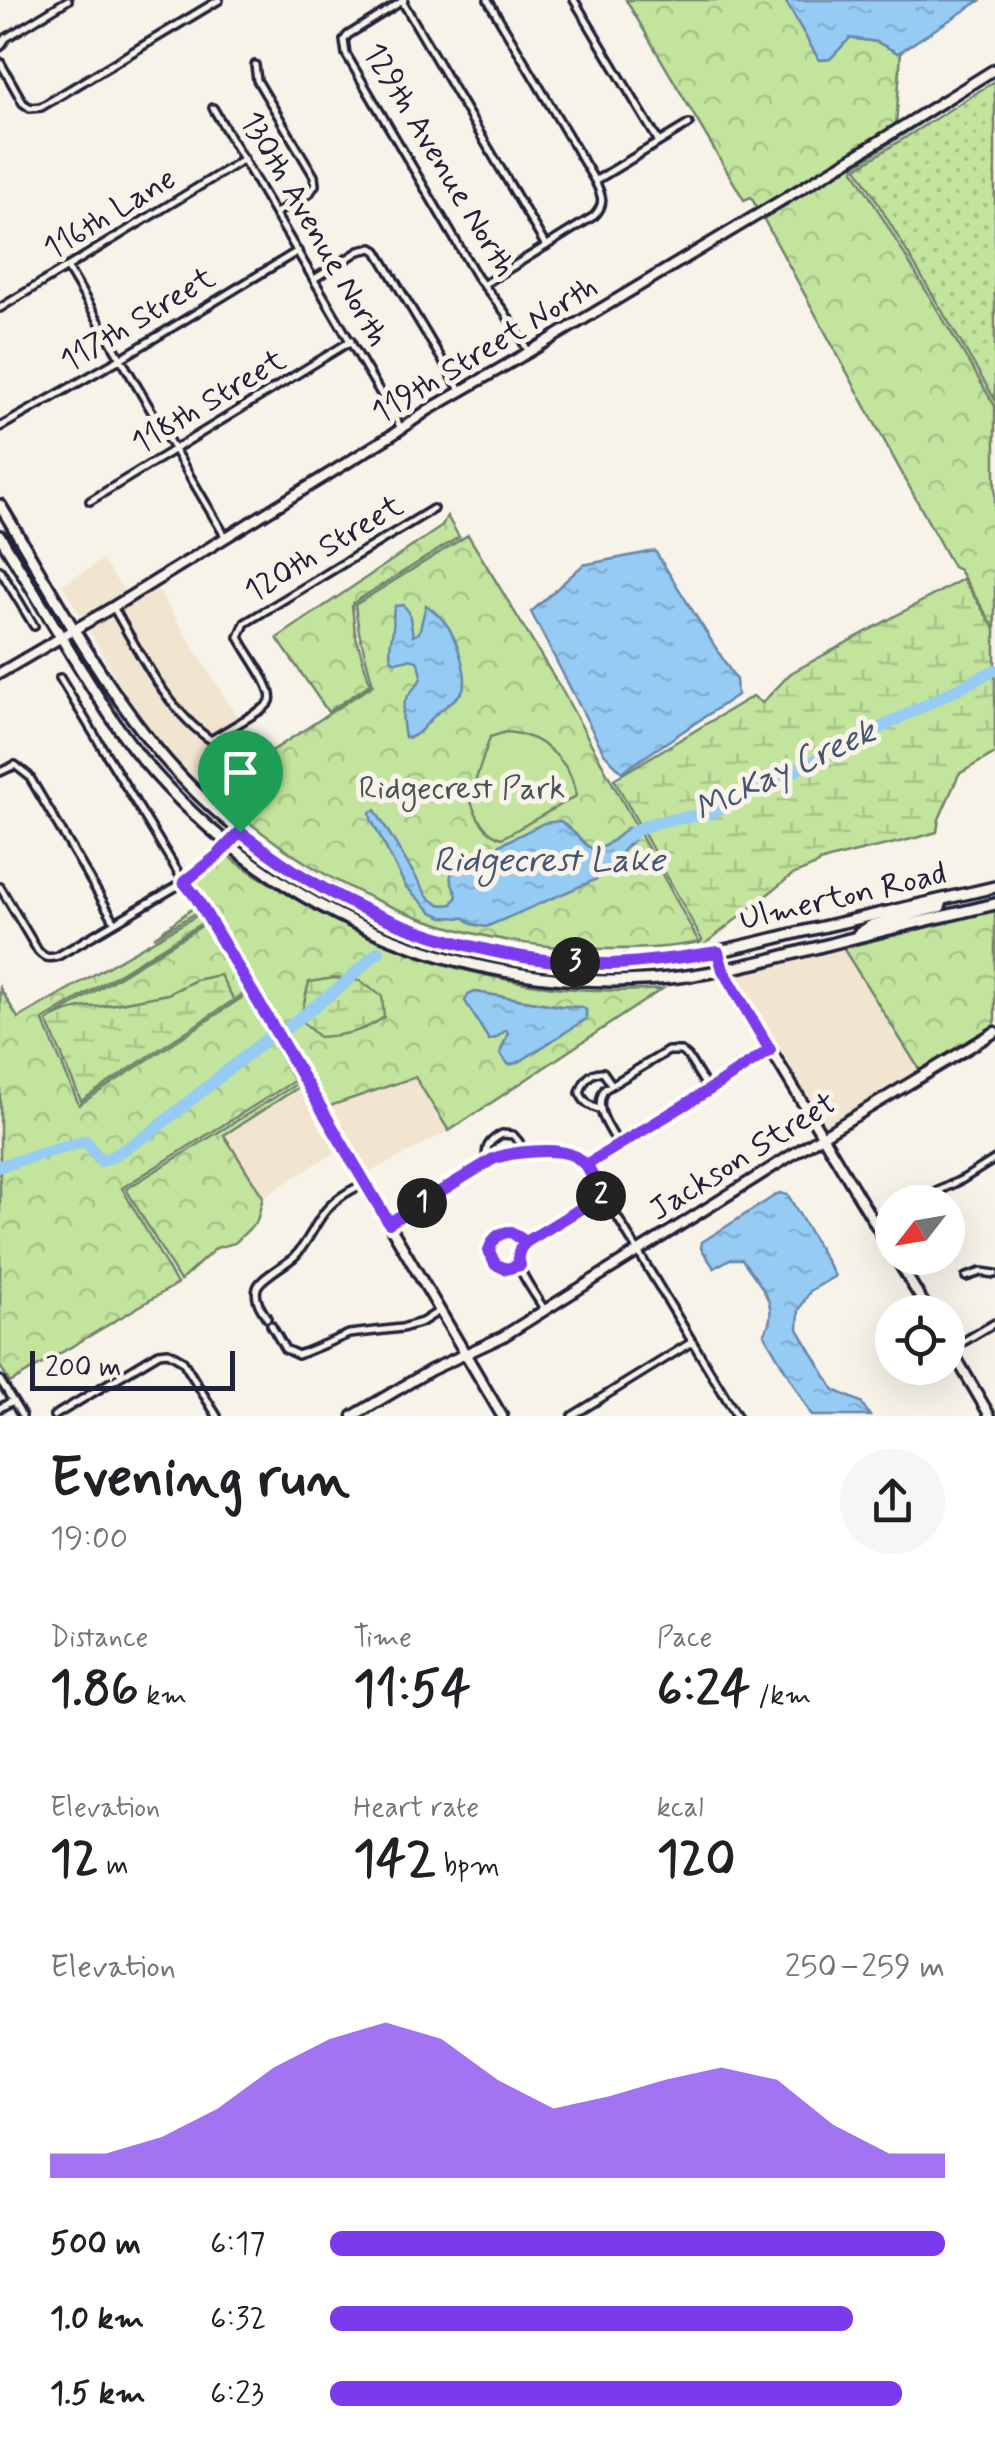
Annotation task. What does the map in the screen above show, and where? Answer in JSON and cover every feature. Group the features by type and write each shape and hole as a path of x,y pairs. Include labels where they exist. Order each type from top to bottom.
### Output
{"main road":[{"name":"Ulmerton Road","path":"0,505 74,629 150,742 180,776 240,832 310,881 406,926 459,942 560,961 609,964 718,952 995,887"},
{"name":"Ulmerton Road","path":"0,536 105,709 169,789 257,867 322,908 391,940 456,961 532,976 655,979 723,970 995,904"},
{"path":"852,938 872,925 940,907 943,899"}],"street":[{"path":"0,47 6,38 68,0"},
{"path":"0,62 24,102 30,108 41,107 219,0"},
{"path":"483,285 587,222 599,212 603,198 488,0"},
{"path":"574,0 659,142"},
{"path":"403,1 546,246"},
{"name":"129th Avenue North","path":"403,1 348,35 344,40 346,54 483,285 529,352"},
{"path":"255,65 257,80 314,176 315,184 309,194 276,213"},
{"name":"119th Street North","path":"0,674 113,608 460,390 841,165 995,69"},
{"name":"130th Avenue North","path":"214,108 401,428"},
{"path":"595,182 688,124"},
{"name":"116th Lane","path":"0,308 244,159"},
{"path":"314,279 372,248 382,257 460,390"},
{"name":"117th Street","path":"0,426 298,251"},
{"path":"67,267 225,536"},
{"name":"118th Street","path":"90,501 350,342"},
{"name":"120th Street","path":"113,608 167,694 186,719 211,740 270,701 267,685 242,644 241,629 245,623 433,509"},
{"path":"0,570 34,626"},
{"path":"60,678 196,897 502,1416"},
{"path":"0,772 15,765 29,776 115,922"},
{"path":"0,887 38,951 49,958 58,956 184,882 240,832"},
{"path":"718,952 723,970 875,1224"},
{"name":"Jackson Street","path":"353,1416 432,1370 502,1337 995,1032"},
{"path":"619,1145 600,1109 600,1096 612,1085 676,1050 688,1056 709,1090"},
{"path":"586,1165 770,1050"},
{"path":"600,1109 583,1100 582,1086 598,1072 603,1072 612,1085"},
{"path":"488,1162 488,1144 502,1134 513,1135 522,1153"},
{"path":"389,1223 506,1154 574,1155 586,1165 737,1416"},
{"path":"951,1185 995,1160"},
{"path":"267,1318 256,1292 260,1282 296,1254 333,1202 365,1183"},
{"path":"545,1311 520,1265 519,1248 603,1195"},
{"path":"520,1265 500,1268 492,1258 490,1245 496,1236 506,1232 526,1242"},
{"path":"966,1277 981,1272 995,1274"},
{"path":"271,1325 285,1348 298,1355 349,1334 383,1332 422,1322 439,1311"},
{"path":"965,1338 995,1323"},
{"path":"572,1416 692,1342"},
{"path":"54,1416 159,1353 168,1352 176,1354 186,1365 214,1415"},
{"path":"965,1372 991,1414"},
{"path":"0,1380 22,1416"},
{"path":"0,1408 12,1401"}],"shaded area":[{"path":"102,560 126,593 130,593 84,620 62,585"},
{"path":"155,585 239,720 212,736 189,716 160,678 118,608"},
{"path":"111,612 154,682 191,730 211,745 243,726 261,756 202,791 183,774 134,711 87,626"},
{"path":"843,948 921,1072 825,1128 738,975"},
{"path":"416,1077 449,1131 365,1175 309,1080 327,1107"},
{"path":"302,1085 340,1149 262,1198 223,1135"}],"green space":[{"path":"626,0 785,0 819,60 830,59 850,38 901,51 896,127 758,210 751,197 744,200"},
{"path":"995,75 854,170 995,406 995,629 959,570 953,567 762,216"},
{"path":"995,81 995,400 857,168"},
{"path":"447,516 459,537 353,603 355,633 370,684 328,712 277,638 441,527"},
{"name":"Ridgecrest Park","path":"468,535 563,692 699,942 636,949 559,947 503,940 450,927 348,887 255,827 212,790 373,685 355,605"},
{"path":"963,579 995,629 995,753 959,774 937,832 819,862 792,875 700,948 702,940 614,779 753,696 762,703 791,673"},
{"path":"506,732 531,738 552,752 568,772 576,796 502,838 481,822 470,797 490,737"},
{"path":"225,853 326,916 418,956 513,981 563,988 662,989 449,1131 415,1077 327,1107 190,881","holes":["475,992 586,1010 586,1019 502,1048 508,1033 506,1030 493,1039"]},
{"path":"197,905 249,994 234,1000 220,975 196,980 168,994 87,1007 53,1017 203,925 201,914 196,913 154,937"},
{"path":"995,911 995,1028 921,1072 843,948"},
{"path":"198,915 202,923 43,1020 79,1105 246,995 294,1081 122,1188 177,1284 10,1383 0,1366 0,988 18,1018"},
{"path":"220,975 234,1000 81,1101 47,1021 79,1008 168,994 196,980"},
{"path":"334,978 360,981 382,996 384,1017 354,1032 319,1037 300,1020 309,982"},
{"path":"252,998 302,1085 224,1135 263,1197 257,1221 235,1243 216,1248 180,1281 126,1189 296,1084 297,1079"}],"water":[{"path":"785,0 981,0 898,53 877,42 850,38 830,59 819,60"},
{"path":"655,551 736,680 737,695 622,772 604,753 531,612 583,565"},
{"path":"403,605 409,612 413,636 419,633 426,605 442,619 455,641 465,677 460,694 409,738 405,737 403,708 420,680 420,669 417,661 391,659 390,651 394,609"},
{"name":"Ridgecrest Lake","path":"375,810 426,894 444,905 452,904 457,896 450,878 456,867 544,823 560,821 585,844 597,849 627,828 637,828 636,836 597,879 486,927 465,918 432,912 406,887 371,819 370,812"},
{"path":"475,992 582,1007 586,1019 509,1065 500,1054 506,1030 489,1040 465,1001"},
{"path":"779,1193 788,1195 835,1276 810,1291 799,1310 798,1329 834,1390 861,1402 870,1416 812,1416 764,1334 771,1313 761,1286 742,1259 730,1259 714,1268 701,1248 702,1242"}],"waterway":[{"name":"McKay Creek","path":"627,837 658,822 713,812 995,670"},
{"name":"McKay Creek","path":"284,1030 379,951"},
{"name":"McKay Creek","path":"0,1166 86,1141 101,1161 113,1156 149,1134 269,1037"}],"route":[{"path":"240,832 184,882 389,1223 506,1154 574,1155 586,1165 603,1195 526,1242 511,1232 496,1236 489,1251 495,1264 506,1269 520,1265 517,1255 526,1242 603,1195 586,1165 770,1050 723,970 718,952 609,964 560,961 459,942 406,926 348,901 310,881 240,832"}]}
